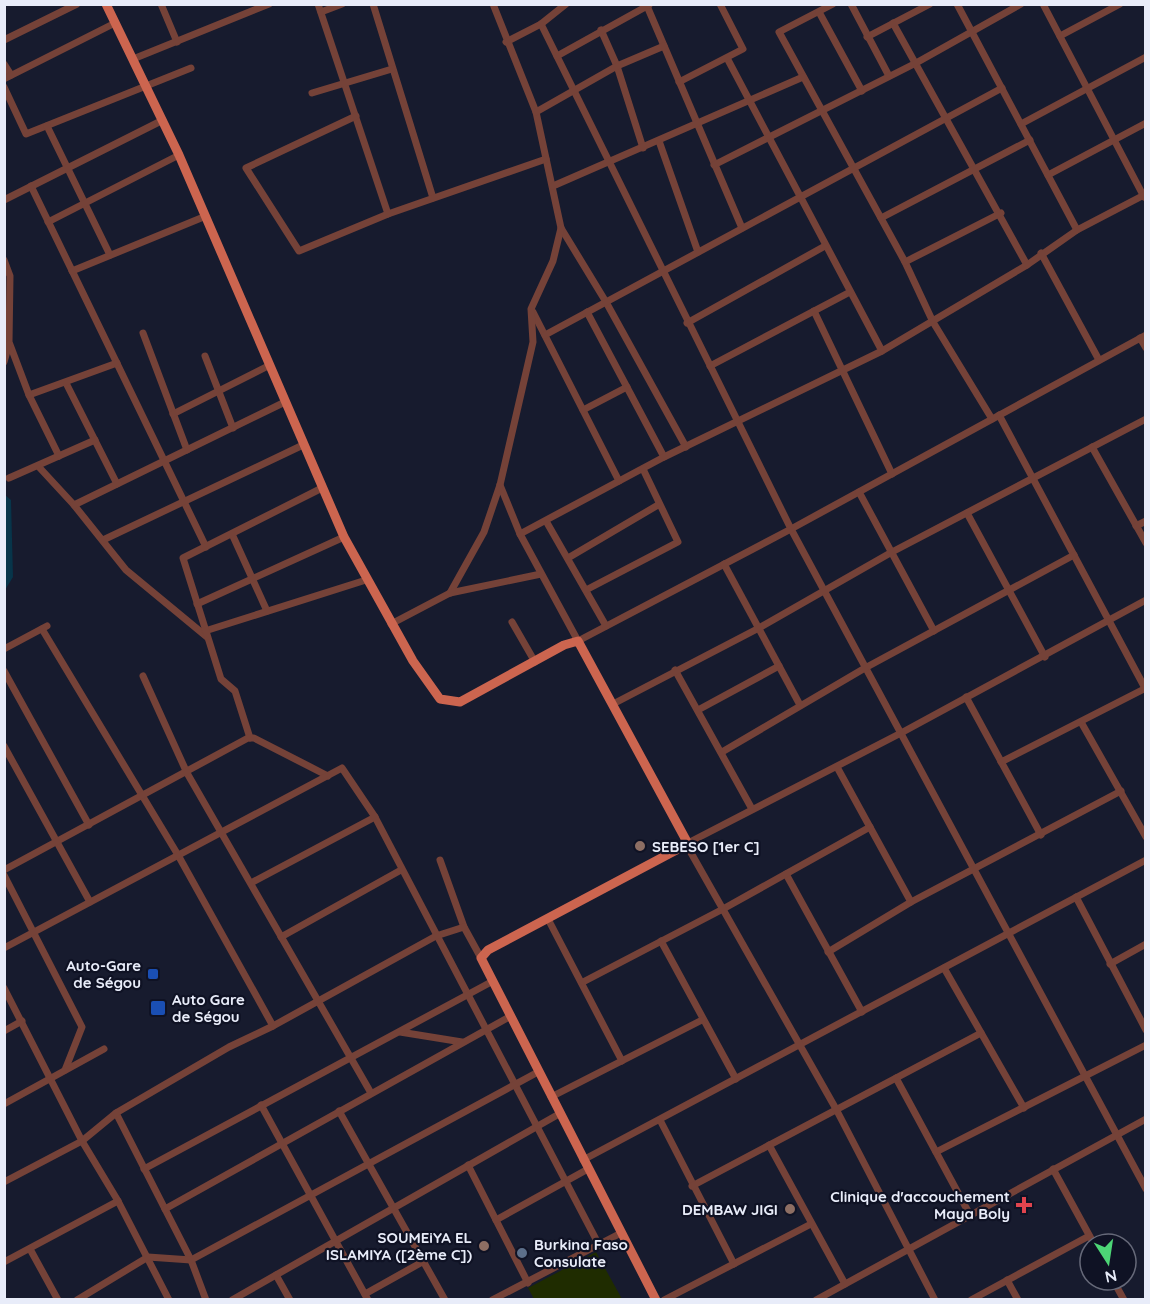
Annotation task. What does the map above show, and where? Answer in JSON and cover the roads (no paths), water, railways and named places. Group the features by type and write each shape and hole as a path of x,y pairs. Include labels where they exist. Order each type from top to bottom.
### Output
{"main road":[{"path":"106,4 179,155 344,537 392,624 440,699 460,702 564,645 578,641 686,844 488,950 481,958 559,1114 656,1299"}],"street":[{"path":"4,40 77,4"},
{"path":"161,4 177,42"},
{"path":"134,59 269,4"},
{"path":"342,4 320,8 388,214"},
{"path":"373,4 433,198"},
{"path":"493,4 506,42 536,112 561,228 606,302 686,447"},
{"path":"506,42 541,24 566,4"},
{"path":"679,82 743,49 720,4"},
{"path":"833,4 779,32 905,262 933,322 1032,478 1145,689 1001,762"},
{"path":"851,4 889,76"},
{"path":"867,37 930,4"},
{"path":"957,4 1077,230"},
{"path":"714,165 916,63 1021,4"},
{"path":"520,534 664,457 882,351 1028,265 1041,253 1077,230 1145,196 1043,4"},
{"path":"1060,36 1120,4"},
{"path":"557,56 648,5 742,228"},
{"path":"819,12 862,90"},
{"path":"4,64 8,77 115,22"},
{"path":"893,23 1028,265"},
{"path":"541,24 661,272 790,529 1146,1189"},
{"path":"601,30 617,66 643,148"},
{"path":"536,112 617,66 664,46"},
{"path":"1021,124 1146,57"},
{"path":"727,58 882,351"},
{"path":"4,87 8,104 26,134 191,68"},
{"path":"312,93 392,69"},
{"path":"553,186 803,77"},
{"path":"545,335 1002,88"},
{"path":"356,116 246,168 299,251 388,214 546,159"},
{"path":"4,200 163,120"},
{"path":"1048,175 1146,123"},
{"path":"47,126 110,255"},
{"path":"880,218 1030,140"},
{"path":"658,141 698,252"},
{"path":"48,222 179,155"},
{"path":"31,186 206,546"},
{"path":"905,262 1001,213"},
{"path":"72,271 206,216"},
{"path":"450,593 484,532 500,485 533,342 531,309 553,261 561,228"},
{"path":"687,322 825,246"},
{"path":"1041,253 1099,360"},
{"path":"4,260 10,276 9,342 4,362"},
{"path":"710,366 850,292"},
{"path":"531,309 619,481"},
{"path":"814,311 892,474"},
{"path":"587,312 664,457"},
{"path":"143,333 187,450"},
{"path":"500,485 520,534 578,641 859,492 1143,337 1146,348"},
{"path":"9,342 29,395 59,456"},
{"path":"205,356 233,428"},
{"path":"29,395 117,363"},
{"path":"173,414 270,365"},
{"path":"66,382 117,484"},
{"path":"583,410 627,387"},
{"path":"74,505 285,402"},
{"path":"613,704 759,628 892,552 1146,419"},
{"path":"9,478 95,440"},
{"path":"103,540 303,445"},
{"path":"1092,447 1146,543"},
{"path":"38,466 74,505 126,570 206,634"},
{"path":"586,590 678,542 658,505 643,469"},
{"path":"322,488 183,558 221,679 235,691 250,738 328,776"},
{"path":"859,492 934,631"},
{"path":"567,558 658,505"},
{"path":"967,513 1045,657"},
{"path":"1136,526 1146,520"},
{"path":"546,521 606,626"},
{"path":"232,534 267,611"},
{"path":"197,604 344,537"},
{"path":"722,752 865,668 1074,555"},
{"path":"724,564 800,705"},
{"path":"392,624 450,593 541,574"},
{"path":"206,634 267,611 366,580"},
{"path":"935,1299 801,1044 686,844 1045,657 1146,600"},
{"path":"512,622 535,662"},
{"path":"4,649 44,628 178,855 273,1026"},
{"path":"698,710 779,666"},
{"path":"675,670 752,809"},
{"path":"4,671 89,825"},
{"path":"143,676 187,773 371,1093"},
{"path":"966,697 1041,835"},
{"path":"1081,722 1146,837"},
{"path":"4,870 250,738"},
{"path":"4,746 90,902"},
{"path":"837,767 911,902"},
{"path":"4,948 342,768 375,817 599,1245"},
{"path":"828,952 973,868 1121,792"},
{"path":"251,883 375,817"},
{"path":"583,982 723,909 870,827"},
{"path":"440,860 464,927 481,958"},
{"path":"496,1220 565,1182 586,1165 660,1120 1146,860"},
{"path":"280,937 401,870"},
{"path":"786,874 862,1012"},
{"path":"4,875 82,1027 65,1070"},
{"path":"1076,897 1146,1030"},
{"path":"548,919 622,1060"},
{"path":"4,1182 82,1141 116,1113 229,1047 318,1002 436,936 464,927"},
{"path":"661,941 736,1079"},
{"path":"1110,964 1146,944"},
{"path":"944,968 1024,1108"},
{"path":"144,1169 493,981"},
{"path":"4,988 49,1079 118,1201 169,1299"},
{"path":"165,1209 511,1016"},
{"path":"551,1097 702,1020"},
{"path":"4,1031 22,1021"},
{"path":"400,1032 462,1042"},
{"path":"692,1186 981,1033"},
{"path":"936,1152 1146,1045"},
{"path":"4,1104 104,1049"},
{"path":"77,1299 148,1257 191,1260 538,1072"},
{"path":"896,1078 970,1215"},
{"path":"261,1105 366,1297 424,1261"},
{"path":"339,1111 445,1299"},
{"path":"116,1113 191,1260 206,1299"},
{"path":"232,1299 559,1114"},
{"path":"816,1299 1146,1119"},
{"path":"660,1120 734,1264"},
{"path":"769,1145 845,1284"},
{"path":"468,1165 528,1282"},
{"path":"1053,1169 1087,1232"},
{"path":"4,1262 118,1201"},
{"path":"664,1299 811,1224"},
{"path":"492,1299 621,1233"},
{"path":"971,1299 1078,1242"},
{"path":"30,1249 58,1299"},
{"path":"276,1275 290,1299"},
{"path":"1008,1280 1018,1299"}],"water":[{"path":"5,495 11,500 13,577 5,590"}],"place":[{"name":"SEBESO [1er C]","path":"640,846"},
{"name":"Auto-Gare de Ségou","path":"153,974"},
{"name":"Auto Gare de Ségou","path":"158,1008"},
{"name":"Clinique d'accouchement Maya Boly","path":"1024,1205"},
{"name":"DEMBAW JIGI","path":"790,1209"},
{"name":"SOUMEiYA EL ISLAMIYA ([2ème C])","path":"484,1246"},
{"name":"Burkina Faso Consulate","path":"522,1253"}]}
